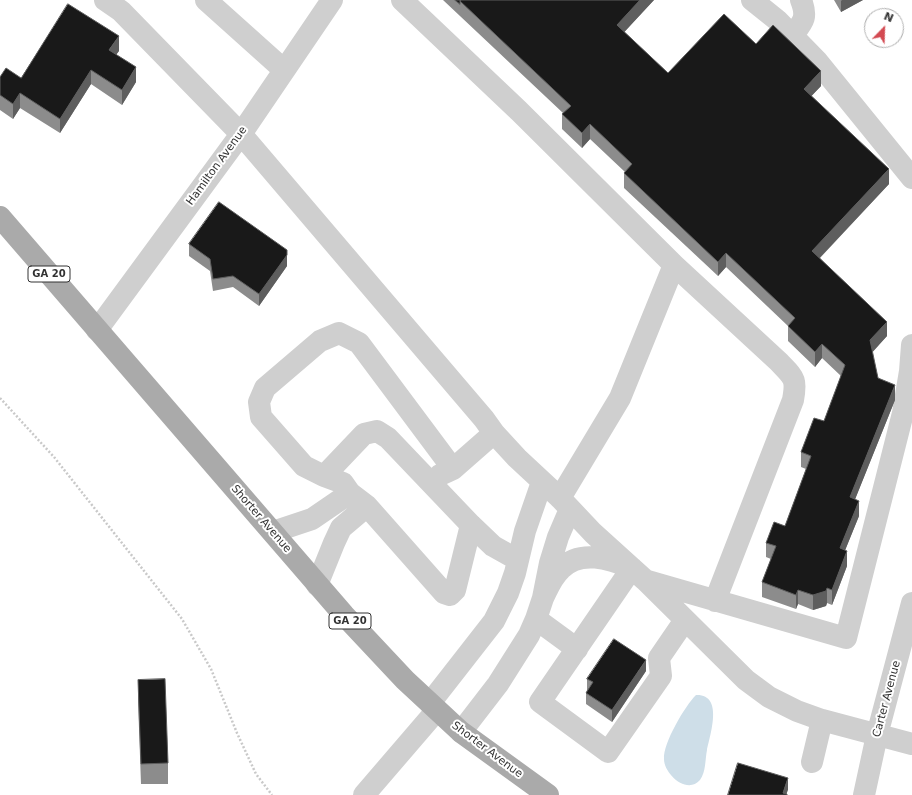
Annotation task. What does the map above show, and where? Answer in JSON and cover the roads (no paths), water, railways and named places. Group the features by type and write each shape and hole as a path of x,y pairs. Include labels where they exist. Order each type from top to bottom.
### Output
{"main road":[{"name":"Shorter Avenue","path":"0,217 273,532 317,585 395,669 461,732 548,795"}],"street":[{"path":"105,0 121,11 241,134 484,419 494,434 565,503 593,533 638,574 746,680 769,697 797,711 822,720 912,744"},
{"path":"206,0 284,70"},
{"name":"Hamilton Avenue","path":"97,330 241,134 332,0"},
{"path":"402,0 519,111 674,265 779,362 792,376 796,385 792,400 715,601"},
{"path":"752,0 777,20 817,61 912,178"},
{"path":"792,36 805,19 805,9 801,0"},
{"path":"543,598 565,503 620,398 674,265"},
{"path":"453,469 359,343 339,333 320,341 265,388 258,402 261,417 304,466 343,483 444,594 450,595 455,590 471,525"},
{"path":"461,732 498,684 529,635 550,583 561,568 580,559 604,558 613,560 638,574 715,601 846,638 903,413 910,371 912,345"},
{"path":"324,476 364,434 377,431 388,438 428,481 493,546 518,560"},
{"path":"428,481 453,469 494,434"},
{"path":"364,795 434,707 494,621 508,594 525,531 542,482"},
{"path":"273,532 312,519 358,500"},
{"path":"317,585 341,528 358,500"},
{"path":"638,574 577,649 540,702 608,752 661,676 659,658 685,620"},
{"name":"Carter Avenue","path":"864,795 877,735 912,603"},
{"path":"536,619 577,649"},
{"path":"812,762 822,720"}]}
